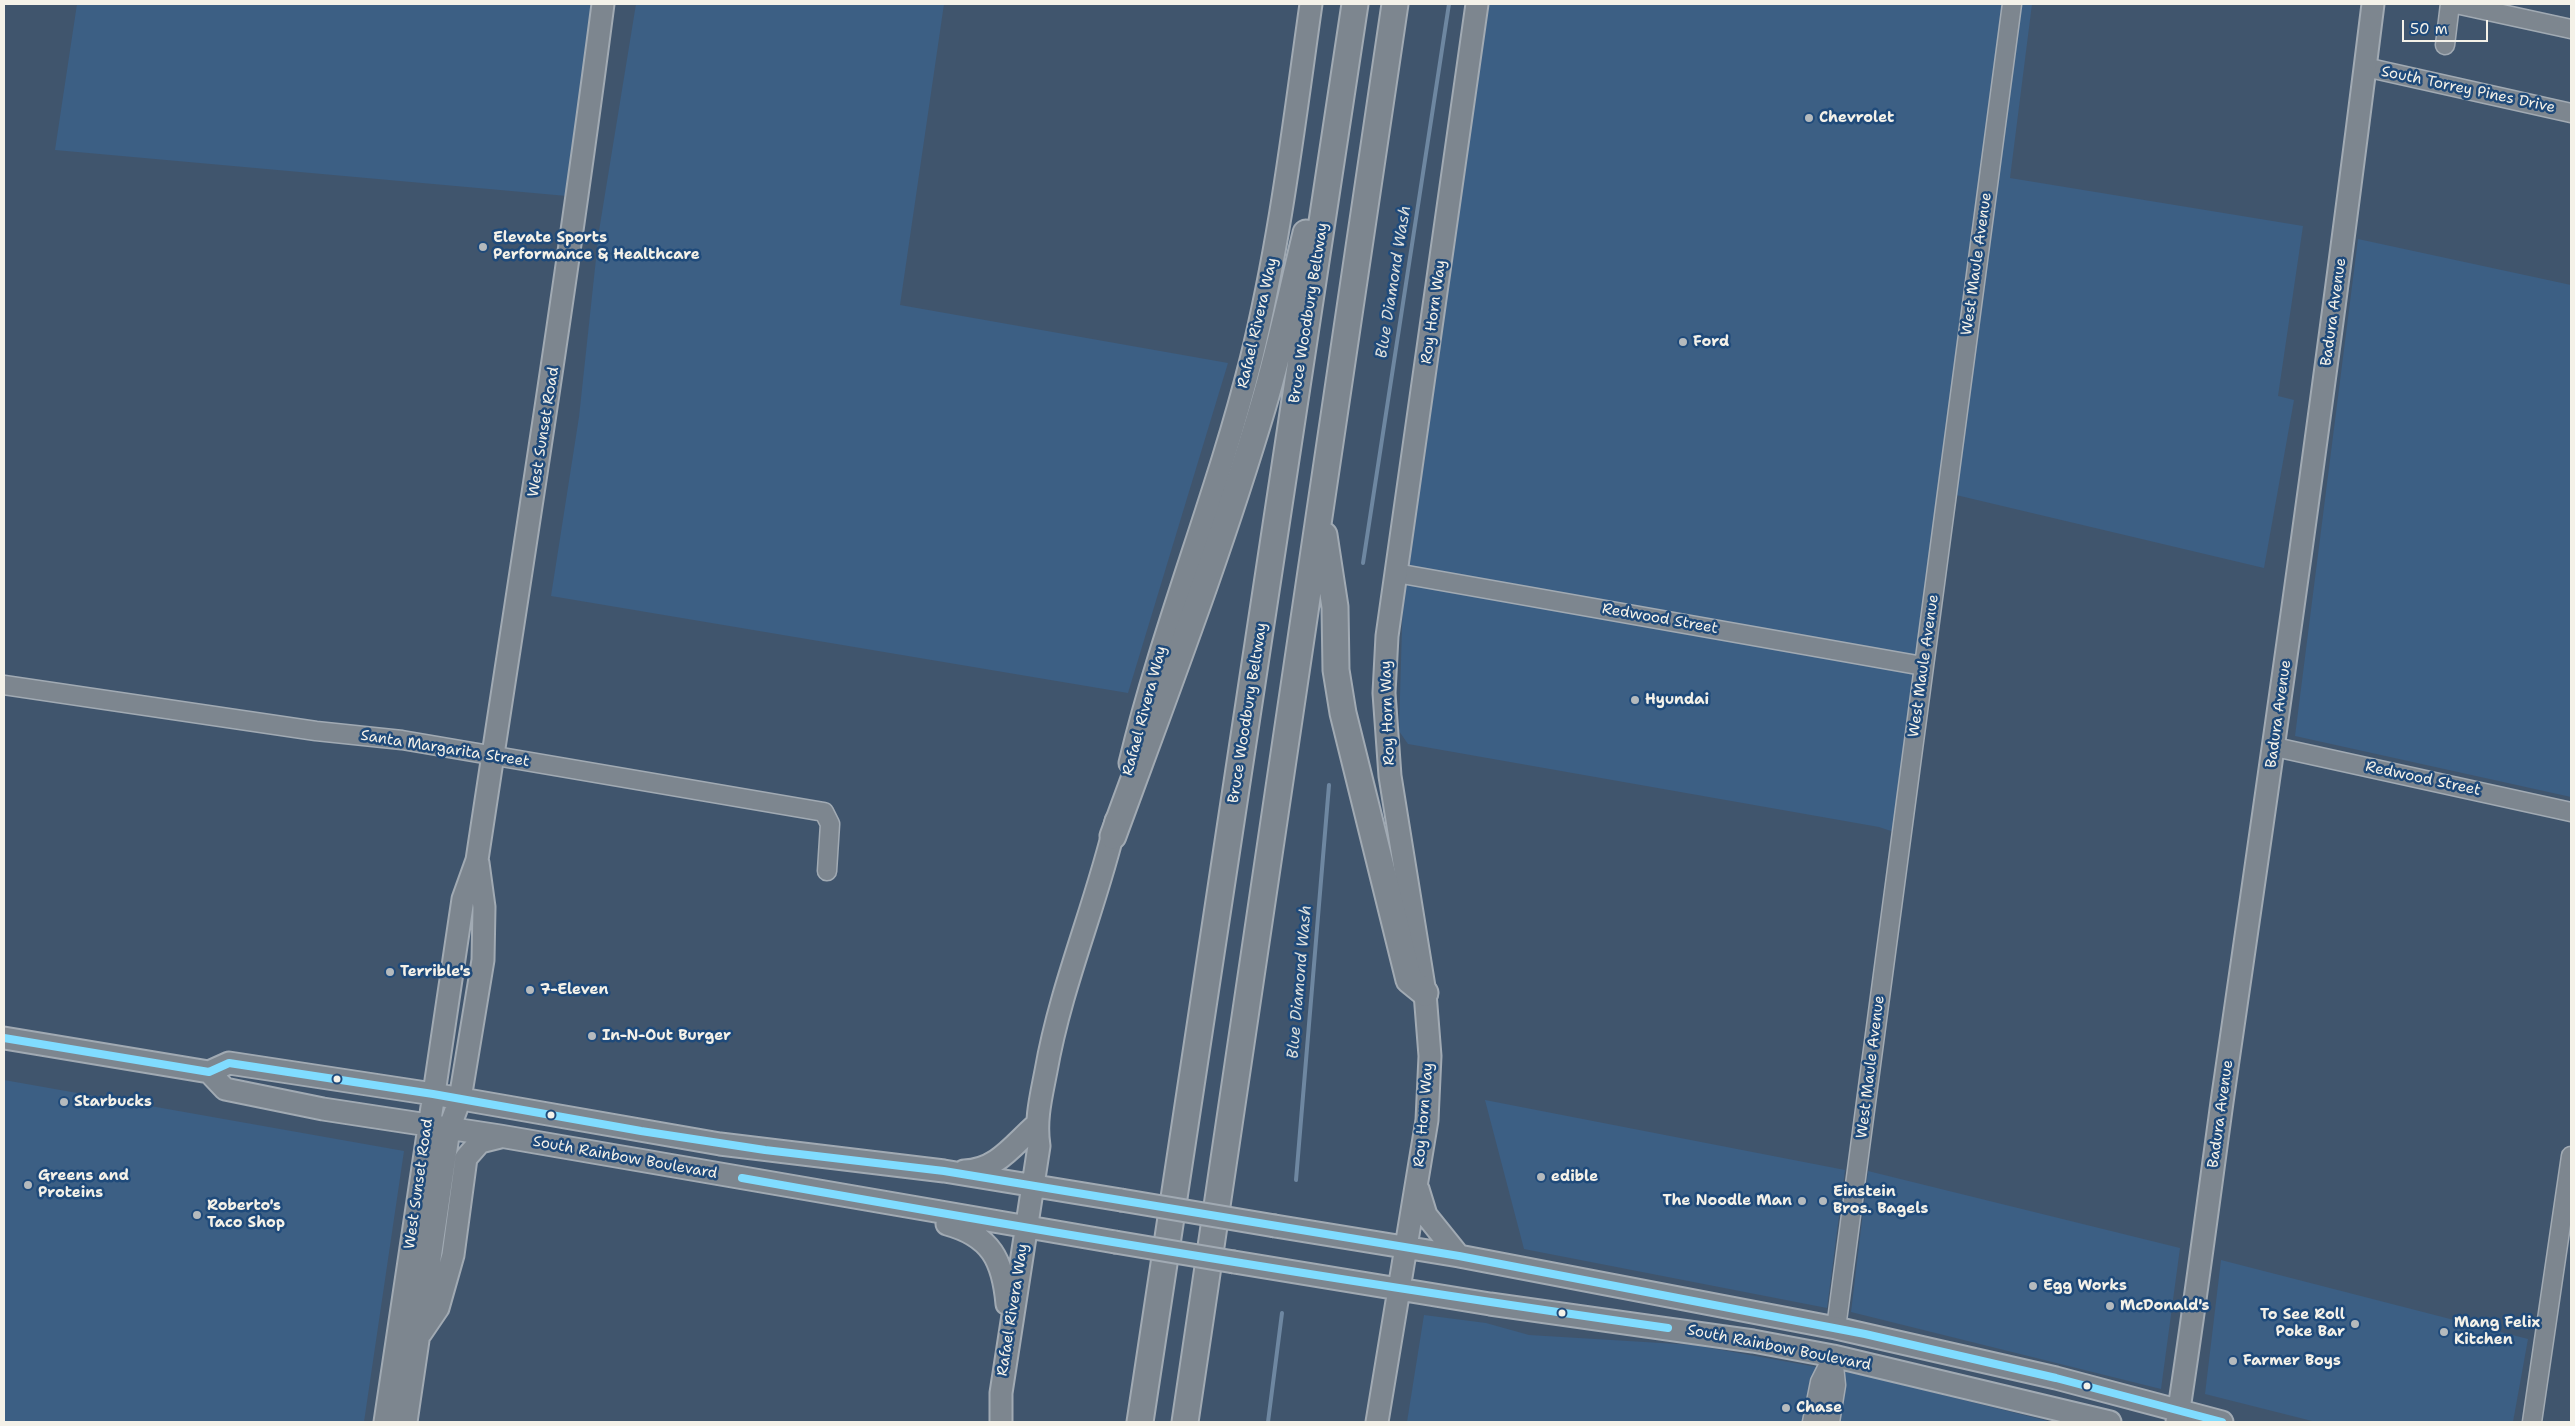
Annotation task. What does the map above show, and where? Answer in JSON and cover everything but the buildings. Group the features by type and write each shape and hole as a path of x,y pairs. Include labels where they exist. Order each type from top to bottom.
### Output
{"highway":[{"name":"Bruce Woodbury Beltway","path":"1140,1422 1356,4"},
{"path":"1185,1422 1395,4"},
{"path":"1112,836 1167,690 1249,452 1278,351 1310,216 1330,176"},
{"path":"1320,511 1334,607 1336,670 1343,713 1409,980 1425,993"}],"main road":[{"name":"West Sunset Road","path":"406,1422 408,1335 428,1126 463,899 478,860 570,254 603,4"},
{"name":"Rafael Rivera Way","path":"1001,1422 1001,1393 1039,1146 1036,1125 1057,1016 1112,836 1146,697 1229,436 1253,352 1273,260 1311,4"},
{"name":"Roy Horn Way","path":"1377,1422 1417,1187 1430,1089 1430,1056 1425,993 1390,776 1385,711 1387,636 1477,4"},
{"name":"Badura Avenue","path":"2178,1417 2275,747 2316,436 2342,259 2373,4"},
{"name":"West Sunset Road","path":"385,1422 408,1335 449,1129 460,1099 483,960 484,907 478,860"},
{"name":"South Rainbow Boulevard","path":"4,1038 209,1072 229,1063 433,1094 720,1144 944,1171 1459,1256 1836,1328 2056,1378 2178,1417 2222,1422"},
{"name":"South Rainbow Boulevard","path":"209,1072 225,1089 428,1126 500,1136 1026,1228 1268,1268 1753,1341 1833,1356 2110,1422"},
{"path":"944,1171 973,1170 994,1163 1008,1153 1036,1125"},
{"path":"408,1335 438,1308 453,1255 466,1158 480,1142 500,1136"},
{"path":"1417,1187 1426,1215 1459,1256"},
{"path":"820,1191 866,1209 939,1222 972,1232 993,1252 999,1262 1006,1288 1010,1334"},
{"path":"1753,1341 1805,1336 1822,1338 1828,1337 1836,1328"},
{"path":"1833,1356 1835,1348 1843,1344 1862,1347 1903,1343"}],"street":[{"name":"West Maule Avenue","path":"1836,1328 2012,4"},
{"path":"2445,45 2450,4"},
{"path":"2456,4 2571,29"},
{"name":"South Torrey Pines Drive","path":"2365,67 2571,113"},
{"name":"Redwood Street","path":"1396,573 1923,666"},
{"name":"Santa Margarita Street","path":"4,685 316,731 402,740 824,812 830,824 828,871"},
{"name":"Redwood Street","path":"2275,747 2571,812"},
{"path":"2532,1422 2571,1156"},
{"path":"1812,1422 1820,1382 1833,1356"},
{"path":"1830,1422 1836,1385 1833,1356"}],"shaded area":[{"path":"77,4 603,4 578,197 55,150"},
{"path":"636,4 944,4 900,305 1228,363 1128,693 551,596 579,417 599,231"},
{"path":"1488,4 2032,4 2010,178 2303,226 2278,396 2294,400 2264,568 1956,495 1906,836 1879,827 1408,744 1399,731 1404,557 1425,459 1429,406"},
{"path":"2358,239 2571,285 2571,797 2295,736"},
{"path":"4,1080 404,1151 364,1422 4,1422"},
{"path":"1485,1100 1845,1170 1827,1308 1524,1249"},
{"path":"1868,1171 2180,1248 2161,1389 1851,1312"},
{"path":"2221,1260 2528,1339 2513,1422 2316,1422 2205,1394"},
{"path":"1424,1315 1486,1323 1529,1335 1694,1345 1867,1376 2052,1422 1407,1422"}],"waterway":[{"name":"Blue Diamond Wash","path":"1363,563 1449,4"},
{"name":"Blue Diamond Wash","path":"1296,1180 1329,785"},
{"name":"Blue Diamond Wash","path":"1268,1422 1282,1313"}],"transit line":[{"path":"4,1038 209,1072 229,1063 433,1094 641,1131 765,1150 944,1171 1459,1256 1865,1334 2056,1378 2222,1422"},
{"path":"742,1178 1204,1257 1668,1328"}],"place":[{"name":"Chevrolet","path":"1809,118"},
{"name":"Elevate Sports Performance & Healthcare","path":"483,247"},
{"name":"Ford","path":"1683,342"},
{"name":"Hyundai","path":"1635,700"},
{"name":"Terrible's","path":"390,972"},
{"name":"7-Eleven","path":"530,990"},
{"name":"In-N-Out Burger","path":"592,1036"},
{"name":"Starbucks","path":"64,1102"},
{"name":"edible","path":"1541,1177"},
{"name":"Greens and Proteins","path":"28,1185"},
{"name":"The Noodle Man","path":"1802,1201"},
{"name":"Einstein Bros. Bagels","path":"1823,1201"},
{"name":"Roberto's Taco Shop","path":"197,1215"},
{"name":"Egg Works","path":"2033,1286"},
{"name":"McDonald's","path":"2110,1306"},
{"name":"To See Roll Poke Bar","path":"2355,1324"},
{"name":"Mang Felix Kitchen","path":"2444,1332"},
{"name":"Farmer Boys","path":"2233,1361"},
{"name":"Chase","path":"1786,1408"}]}
